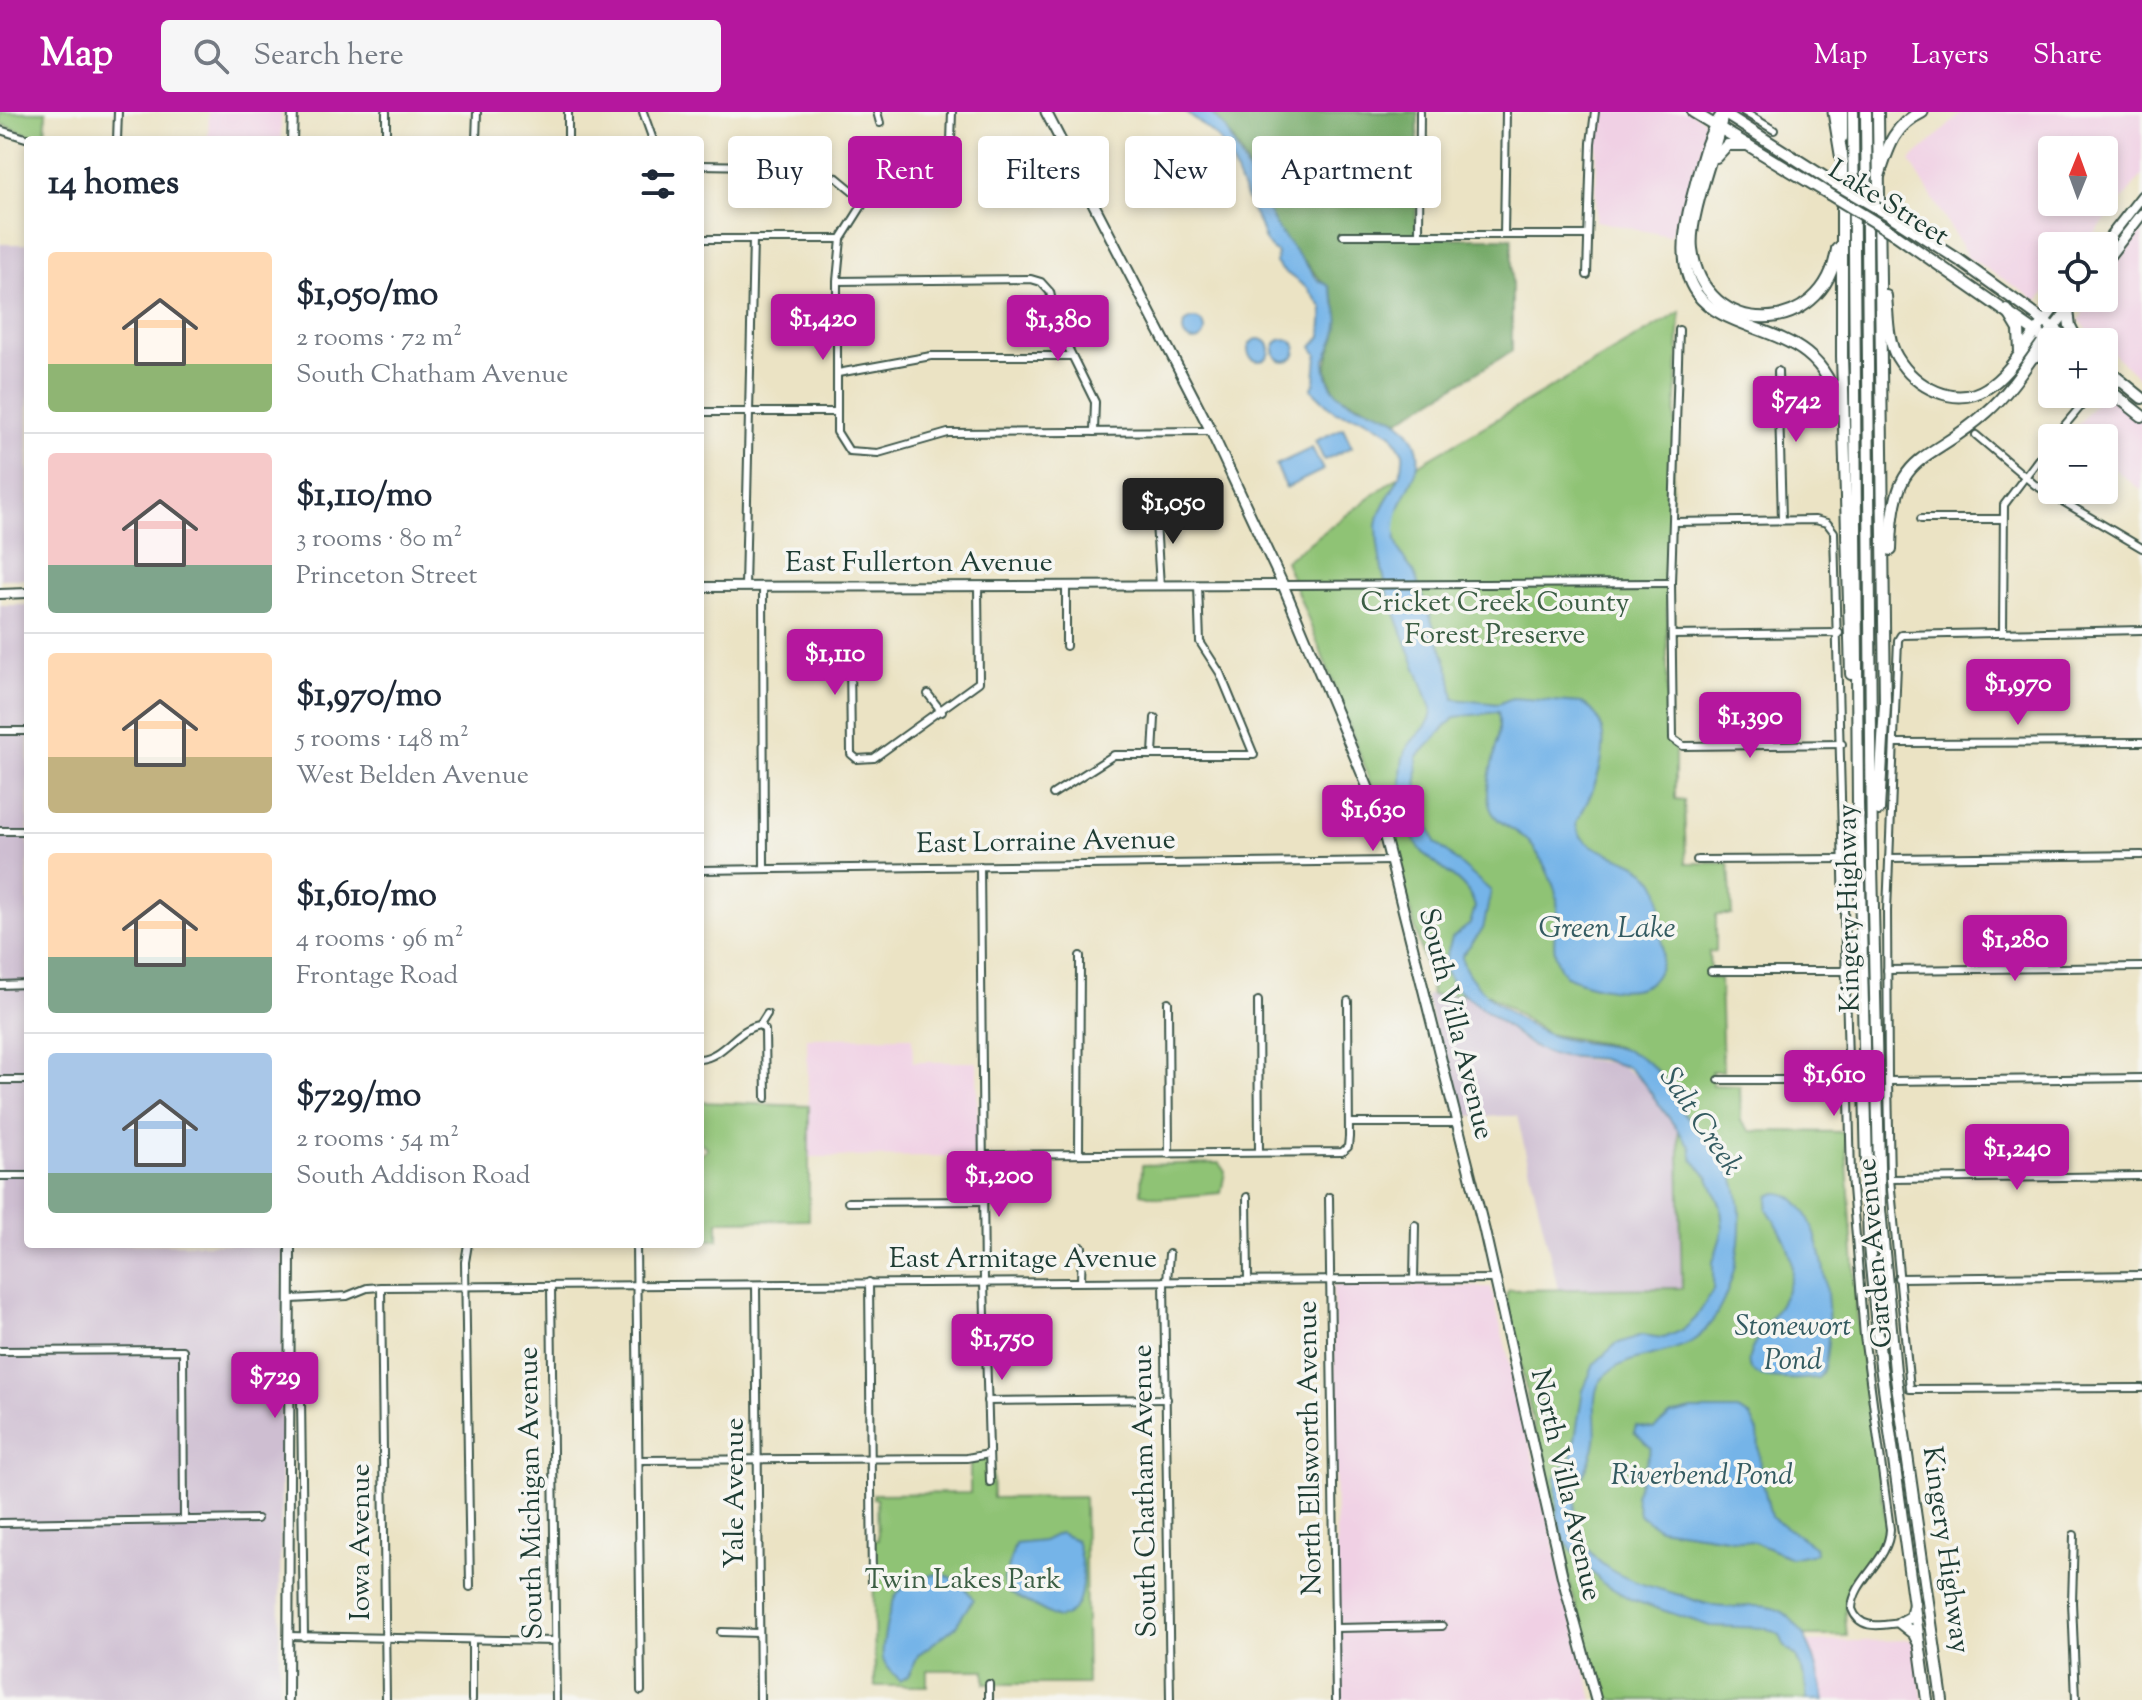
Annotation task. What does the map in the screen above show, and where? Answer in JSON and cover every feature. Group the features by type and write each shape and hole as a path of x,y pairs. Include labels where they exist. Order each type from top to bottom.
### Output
{"highway":[{"path":"1834,112 1842,160"},
{"path":"1879,175 1892,138 1904,123 1922,112"}],"main road":[{"name":"South Villa Avenue","path":"1046,112 1211,431 1283,585 1379,814 1496,1279"},
{"name":"Lake Street","path":"1693,112 1893,233 2038,333"},
{"name":"Lake Street","path":"1723,112 1891,216 2057,328"},
{"path":"1723,112 1683,228 1682,248 1688,280 1700,298 1722,315 1804,348 1823,366 1838,408 1858,804"},
{"path":"1842,112 1846,543"},
{"path":"1853,112 1858,804 1869,1246 1881,1366 1927,1700"},
{"name":"Kingery Highway","path":"1866,112 1877,1114 1886,1288 1942,1700"},
{"path":"1873,912 1885,705 1878,112"},
{"path":"1717,126 1692,247 1696,270 1705,290 1721,305 1740,314 1764,318 1801,307 1816,296 1833,267 1841,215"},
{"path":"1712,162 1727,145 1748,145"},
{"path":"2114,232 2142,196"},
{"path":"2118,245 2142,214"},
{"path":"1880,242 1892,344 1897,357 1929,389 1952,396 1971,396 2003,376 2019,353 2038,342"},
{"path":"2007,310 2019,330 2019,353"},
{"path":"2048,328 2055,312"},
{"path":"2050,323 2065,312"},
{"path":"1884,631 1891,585 1892,512 1906,475 1929,450 1993,407 2038,347"},
{"path":"2031,358 2038,356"},
{"path":"2118,378 2142,398"},
{"path":"2118,397 2142,416"},
{"name":"North Villa Avenue","path":"1496,1279 1563,1579 1596,1700"},
{"path":"1914,1589 1913,1613 1900,1623 1914,1634 1922,1650"}],"street":[{"path":"117,136 118,112"},
{"path":"292,136 293,112"},
{"path":"386,112 386,136"},
{"path":"476,136 477,112"},
{"path":"568,112 568,136"},
{"path":"643,112 652,136"},
{"path":"877,112 880,123"},
{"path":"951,136 952,112"},
{"path":"1419,233 1420,112"},
{"path":"1504,235 1506,112"},
{"path":"1587,275 1595,112"},
{"path":"1744,112 1774,130"},
{"path":"0,130 24,138"},
{"path":"704,165 810,167 837,178 848,187"},
{"path":"861,208 841,239 837,281 838,439 849,451 860,454 887,451 948,433 1211,431"},
{"path":"1343,235 1588,235"},
{"path":"704,239 841,239"},
{"path":"745,587 753,239"},
{"path":"837,281 1031,279 1041,282 1050,292 1057,325 1095,402 1094,432"},
{"path":"1679,330 1671,583 1673,739 1683,746 1842,744"},
{"path":"838,373 931,356 1071,356"},
{"path":"1778,371 1782,520"},
{"path":"2066,424 2079,408"},
{"path":"704,412 837,412"},
{"path":"1976,435 2024,474 2082,514 2142,548"},
{"path":"2038,457 2004,505 2003,631 2142,630"},
{"path":"1155,506 1160,586"},
{"path":"1921,519 2002,519"},
{"path":"1674,522 1815,520 1827,523 1834,532 1845,859 1848,1080 1858,1278 1890,1529 1880,1561 1856,1592 1852,1609 1857,1619 1866,1624 1900,1623"},
{"path":"1283,585 1671,583"},
{"path":"1053,794 1114,755 1254,755 1220,673 1200,642 1198,585"},
{"name":"East Fullerton Avenue","path":"704,587 1283,585"},
{"path":"850,656 853,758 874,758 942,712 979,682 978,586"},
{"path":"1066,586 1066,646"},
{"path":"763,587 764,867"},
{"path":"0,594 24,593"},
{"name":"Garden Avenue","path":"2003,631 1901,635 1889,858 1888,1081 1890,1179 1910,1389 2142,1388"},
{"path":"1672,635 1839,633"},
{"path":"928,694 942,712"},
{"path":"1153,754 1155,718"},
{"path":"0,731 24,731"},
{"path":"1894,743 2142,742"},
{"path":"0,831 24,831"},
{"path":"1889,858 2142,855"},
{"path":"1697,860 1845,859"},
{"name":"East Lorraine Avenue","path":"704,870 1393,861"},
{"path":"980,866 984,1283 990,1482"},
{"path":"1079,1154 1080,956"},
{"path":"1887,970 2142,967"},
{"path":"1711,971 1847,971"},
{"path":"0,985 24,984"},
{"path":"1258,1001 1259,1151"},
{"path":"984,1155 1342,1152 1348,1147 1349,1123 1348,1001"},
{"path":"1168,1002 1169,1154"},
{"path":"704,1058 711,1057 751,1027 760,1025 767,1014"},
{"path":"760,1025 765,1030 766,1098"},
{"path":"1888,1081 2142,1078"},
{"path":"0,1080 24,1080"},
{"path":"1719,1080 1848,1080"},
{"path":"1349,1123 1457,1123"},
{"path":"0,1176 24,1176"},
{"path":"1890,1179 2142,1176"},
{"path":"1247,1197 1248,1280"},
{"name":"North Ellsworth Avenue","path":"1329,1197 1336,1700"},
{"path":"848,1202 984,1201"},
{"path":"1414,1280 1415,1225"},
{"path":"1081,1281 1082,1247"},
{"path":"288,1700 290,1248"},
{"path":"468,1248 470,1587"},
{"path":"636,1248 641,1691"},
{"name":"South Chatham Avenue","path":"1169,1254 1166,1281 1170,1700"},
{"path":"1898,1278 2142,1275"},
{"name":"East Armitage Avenue","path":"292,1299 347,1296 367,1288 381,1287 1496,1279"},
{"path":"869,1282 872,1583"},
{"name":"Yale Avenue","path":"756,1285 760,1700"},
{"name":"South Michigan Avenue","path":"551,1286 556,1700"},
{"name":"Iowa Avenue","path":"381,1287 386,1700"},
{"path":"0,1351 183,1350 184,1520"},
{"path":"291,1395 301,1398 304,1637"},
{"path":"987,1401 1167,1399"},
{"path":"639,1460 967,1458 989,1454"},
{"path":"0,1523 257,1519"},
{"path":"2074,1535 2072,1602 2076,1700"},
{"path":"1335,1628 1442,1626"},
{"path":"721,1632 759,1633"},
{"path":"288,1636 556,1641"},
{"path":"472,1640 472,1700"},
{"path":"989,1684 989,1700"}],"shaded area":[{"path":"209,112 281,112 281,136 208,136"},
{"path":"1597,112 1690,112 1712,125 1670,236 1596,221"},
{"path":"1963,112 2142,112 2142,176 2118,205 2118,136 2038,136 2038,216 2109,216 2096,232 2038,232 2038,301 1968,257 1910,161"},
{"path":"2142,229 2142,381 2118,358 2118,328 2086,328 2079,321 2084,312 2118,312 2118,261"},
{"path":"0,244 24,244 24,579 0,579"},
{"path":"2118,402 2142,419 2142,491 2118,472 2118,424 2079,424 2091,408 2118,408"},
{"path":"0,605 24,605 24,1248 283,1248 279,1700 0,1700"},
{"path":"1463,994 1532,1046 1551,1055 1618,1064 1642,1081 1678,1131 1682,1288 1558,1289 1517,1116 1457,1116 1426,995"},
{"path":"912,1037 913,1062 977,1062 978,1156 809,1157 807,1038"},
{"path":"1333,1285 1491,1287 1593,1700 1338,1700"},
{"path":"1914,1640 1923,1700 1820,1700 1800,1642"}],"green space":[{"path":"0,112 46,112 45,136 34,136 0,124"},
{"path":"1210,112 1418,112 1418,136 1252,136 1252,177 1236,145 1236,136 1230,136"},
{"path":"1266,208 1416,208 1416,225 1423,236 1512,238 1512,351 1399,420 1339,396 1327,371 1337,330 1336,305 1320,279 1274,223"},
{"name":"Cricket Creek County Forest Preserve","path":"1680,312 1667,597 1667,737 1675,749 1675,799 1684,800 1686,863 1729,863 1732,915 1716,915 1716,951 1709,952 1710,978 1720,978 1723,1071 1712,1071 1712,1085 1740,1086 1741,1121 1750,1131 1845,1132 1858,1328 1886,1522 1882,1546 1847,1598 1847,1636 1802,1636 1796,1656 1805,1678 1807,1700 1601,1700 1555,1527 1506,1295 1509,1290 1682,1288 1678,1106 1658,1071 1616,1046 1548,1034 1488,994 1432,995 1385,829 1348,722 1285,561 1396,478"},
{"path":"704,1102 809,1106 809,1220 718,1221 718,1240 704,1240 704,1151 707,1148 704,1145"},
{"path":"1219,1163 1225,1172 1221,1193 1161,1198 1141,1193 1142,1165"},
{"name":"Twin Lakes Park","path":"992,1457 993,1498 1084,1497 1087,1684 985,1684 985,1670 927,1670 927,1686 875,1686 873,1540 878,1540 877,1499 873,1498 873,1494 970,1493 970,1461"}],"water":[{"path":"1185,112 1210,112 1230,136 1215,136"},
{"name":"Green Lake","path":"1236,148 1252,179 1252,208 1267,208 1277,228 1318,280 1329,286 1337,308 1338,324 1325,360 1328,379 1336,392 1391,417 1404,426 1414,440 1418,456 1416,471 1397,515 1395,532 1400,551 1414,572 1450,672 1454,699 1498,704 1512,698 1582,703 1595,714 1601,728 1602,761 1597,779 1576,822 1579,834 1587,843 1639,867 1658,888 1662,956 1657,974 1650,983 1627,990 1613,989 1565,975 1555,952 1557,900 1550,877 1532,846 1495,817 1489,804 1498,712 1455,717 1417,757 1418,797 1435,842 1491,891 1483,929 1462,955 1464,966 1482,990 1536,1029 1562,1039 1619,1048 1646,1061 1661,1076 1677,1104 1723,1161 1739,1199 1739,1245 1734,1269 1727,1292 1705,1330 1680,1347 1622,1364 1598,1385 1595,1442 1576,1498 1575,1517 1581,1536 1589,1551 1601,1563 1630,1579 1709,1605 1765,1607 1785,1614 1807,1642 1816,1664 1824,1700 1807,1700 1805,1678 1796,1656 1785,1647 1780,1635 1766,1628 1710,1626 1632,1600 1601,1582 1565,1542 1557,1516 1556,1477 1572,1457 1583,1390 1594,1364 1616,1344 1642,1335 1664,1338 1683,1330 1696,1318 1713,1290 1713,1262 1723,1230 1721,1207 1709,1178 1693,1160 1690,1147 1642,1081 1627,1067 1600,1059 1551,1055 1532,1046 1455,987 1443,966 1452,938 1470,924 1475,907 1466,889 1420,849 1409,829 1403,805 1401,780 1405,751 1427,725 1432,712 1390,598 1379,551 1379,517 1400,473 1403,453 1392,434 1364,418 1335,412 1311,389 1315,382 1317,354 1312,347 1321,336 1323,308 1307,288 1276,263 1277,253 1265,240 1236,174"},
{"path":"1194,319 1202,322 1205,330 1202,338 1194,341 1186,338 1183,330 1186,322"},
{"path":"1259,339 1267,342 1270,350 1267,358 1259,361 1251,358 1248,350 1251,342"},
{"path":"1285,339 1293,342 1296,350 1293,358 1285,361 1277,358 1274,350 1277,342"},
{"path":"1343,428 1352,447 1324,460 1315,441"},
{"path":"1312,448 1323,470 1286,488 1276,465"},
{"name":"Stonewort Pond","path":"1776,1193 1794,1199 1808,1218 1819,1246 1825,1278 1828,1342 1824,1366 1818,1378 1779,1379 1757,1374 1749,1364 1751,1351 1784,1296 1791,1277 1789,1250 1767,1209 1769,1196"},
{"name":"Riverbend Pond","path":"1692,1410 1738,1410 1751,1417 1758,1432 1760,1470 1771,1517 1815,1547 1816,1553 1791,1558 1754,1542 1658,1528 1639,1514 1635,1495 1651,1448 1634,1432 1636,1426 1654,1429 1671,1415"},
{"path":"1059,1533 1076,1540 1082,1586 1075,1607 1057,1618 1008,1592 1004,1580 1015,1544 1043,1541"},
{"path":"941,1573 962,1583 973,1599 955,1627 919,1654 908,1676 900,1681 883,1657 886,1628 894,1600 900,1590 911,1583"}],"waterway":[{"name":"Salt Creek","path":"1394,536 1397,511"}]}
